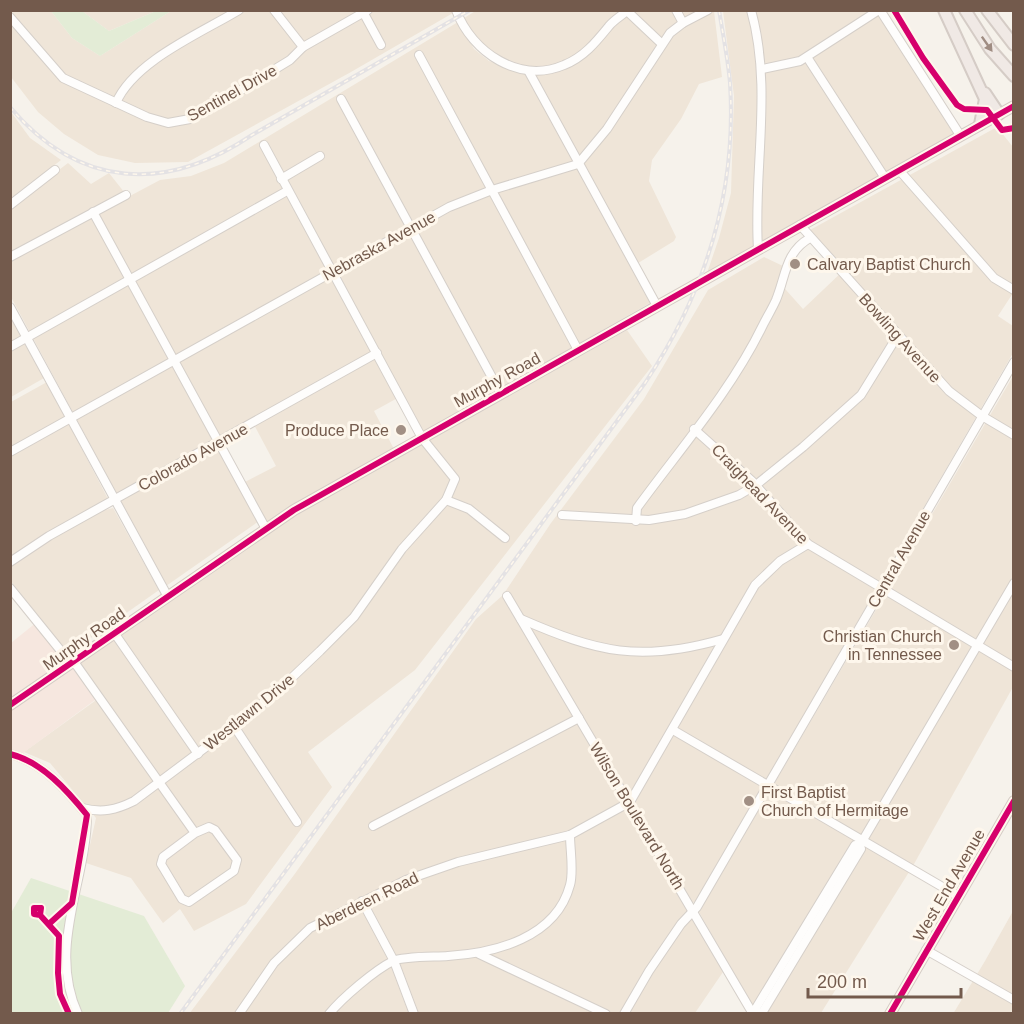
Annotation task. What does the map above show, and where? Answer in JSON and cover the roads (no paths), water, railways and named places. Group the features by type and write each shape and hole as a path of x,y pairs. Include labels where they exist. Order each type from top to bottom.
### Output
{"highway":[{"path":"944,10 980,85 999,114"},
{"path":"965,10 990,49 1014,76"},
{"path":"987,10 1014,45"},
{"path":"980,85 985,104 980,124"}],"main road":[{"name":"Murphy Road","path":"10,705 294,510 1014,106"},
{"name":"West End Avenue","path":"890,1014 958,896 1010,815 1014,801"}],"street":[{"path":"116,103 122,89 142,69 239,10"},
{"path":"274,10 303,47"},
{"path":"456,10 471,38 486,52 497,60 529,72 558,67 575,59 591,48 609,25 626,11 662,44"},
{"path":"676,10 683,23"},
{"path":"578,164 607,129 662,44 683,23 708,10"},
{"path":"751,10 762,69 756,218 758,249"},
{"path":"762,69 793,64 807,57 879,10 960,135"},
{"path":"364,11 381,45"},
{"name":"Sentinel Drive","path":"10,17 63,78 157,121 178,122 241,90 290,60 303,47 364,11"},
{"path":"419,55 578,350"},
{"path":"807,57 885,178"},
{"path":"529,72 657,306"},
{"path":"340,99 501,394"},
{"path":"264,145 422,438 455,479 446,500 469,509 505,538"},
{"path":"281,179 320,156"},
{"name":"Nebraska Avenue","path":"10,452 449,207 492,190 578,164"},
{"path":"10,205 55,170"},
{"path":"898,170 994,278 1014,290"},
{"path":"10,347 287,191"},
{"path":"10,257 126,195"},
{"path":"93,212 266,529"},
{"name":"Bowling Avenue","path":"800,225 949,391 982,416 1014,435"},
{"path":"636,520 637,508 725,388 755,341 776,299 794,249 810,238"},
{"path":"10,306 168,597"},
{"path":"562,515 636,520 685,514 712,507 756,485 861,395 898,335"},
{"name":"Colorado Avenue","path":"10,562 49,536 377,353"},
{"name":"Central Avenue","path":"624,1014 649,971 681,924 694,912 1014,362"},
{"name":"Craighead Avenue","path":"694,429 756,485 808,544 835,558 976,647 1014,667"},
{"name":"Westlawn Drive","path":"82,808 97,812 120,808 160,782 279,690 354,617 402,549 446,500"},
{"path":"630,802 756,585 780,561 808,544"},
{"path":"756,1014 762,1013 802,950 861,849 861,843 1014,583"},
{"path":"10,588 64,656 73,662 195,833"},
{"name":"Wilson Boulevard North","path":"507,596 756,1014"},
{"path":"521,619 567,639 598,649 624,652 668,652 723,639"},
{"path":"115,634 198,753"},
{"path":"373,826 579,718"},
{"path":"234,726 297,822"},
{"path":"673,730 768,785 861,843 958,896"},
{"path":"10,754 23,757 42,769 87,814 72,903 66,958 68,984 78,1014"},
{"name":"Aberdeen Road","path":"239,1014 274,963 310,928 406,880 458,862 570,835 630,802"},
{"path":"209,827 215,830 237,860 238,866 189,902 182,899 161,864 163,857 195,833 209,827"},
{"path":"330,1014 341,1000 394,961 479,954 522,941 541,927 561,905 571,884 570,835"},
{"path":"362,900 394,961 414,1014"},
{"path":"926,950 1014,1000"},
{"path":"479,954 606,1014"}],"railway":[{"path":"10,107 37,134 65,154 94,167 125,174 156,173 188,167 220,154 470,10"},
{"path":"180,1014 645,383 685,314 713,240 728,164 731,124 730,83 719,10"}],"place":[{"name":"Calvary Baptist Church","path":"795,264"},
{"name":"Produce Place","path":"401,430"},
{"name":"Christian Church in Tennessee","path":"954,645"},
{"name":"First Baptist Church of Hermitage","path":"749,801"}]}
